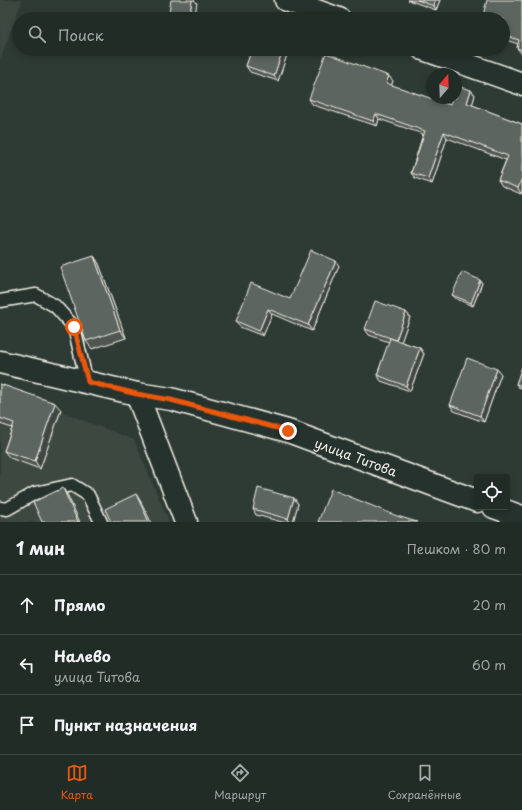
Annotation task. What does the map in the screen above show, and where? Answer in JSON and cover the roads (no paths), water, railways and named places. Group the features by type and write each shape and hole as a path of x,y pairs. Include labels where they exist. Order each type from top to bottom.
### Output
{"street":[{"path":"286,0 319,12"},
{"path":"443,56 522,84"},
{"name":"улица Титова","path":"0,362 137,394 171,400 288,431 474,500"},
{"path":"137,394 186,522"},
{"path":"502,510 522,517"}],"lane":[{"path":"0,301 36,295 55,306 74,327 88,382"},
{"path":"0,508 7,509 35,493 72,485 88,495 101,522"}]}
